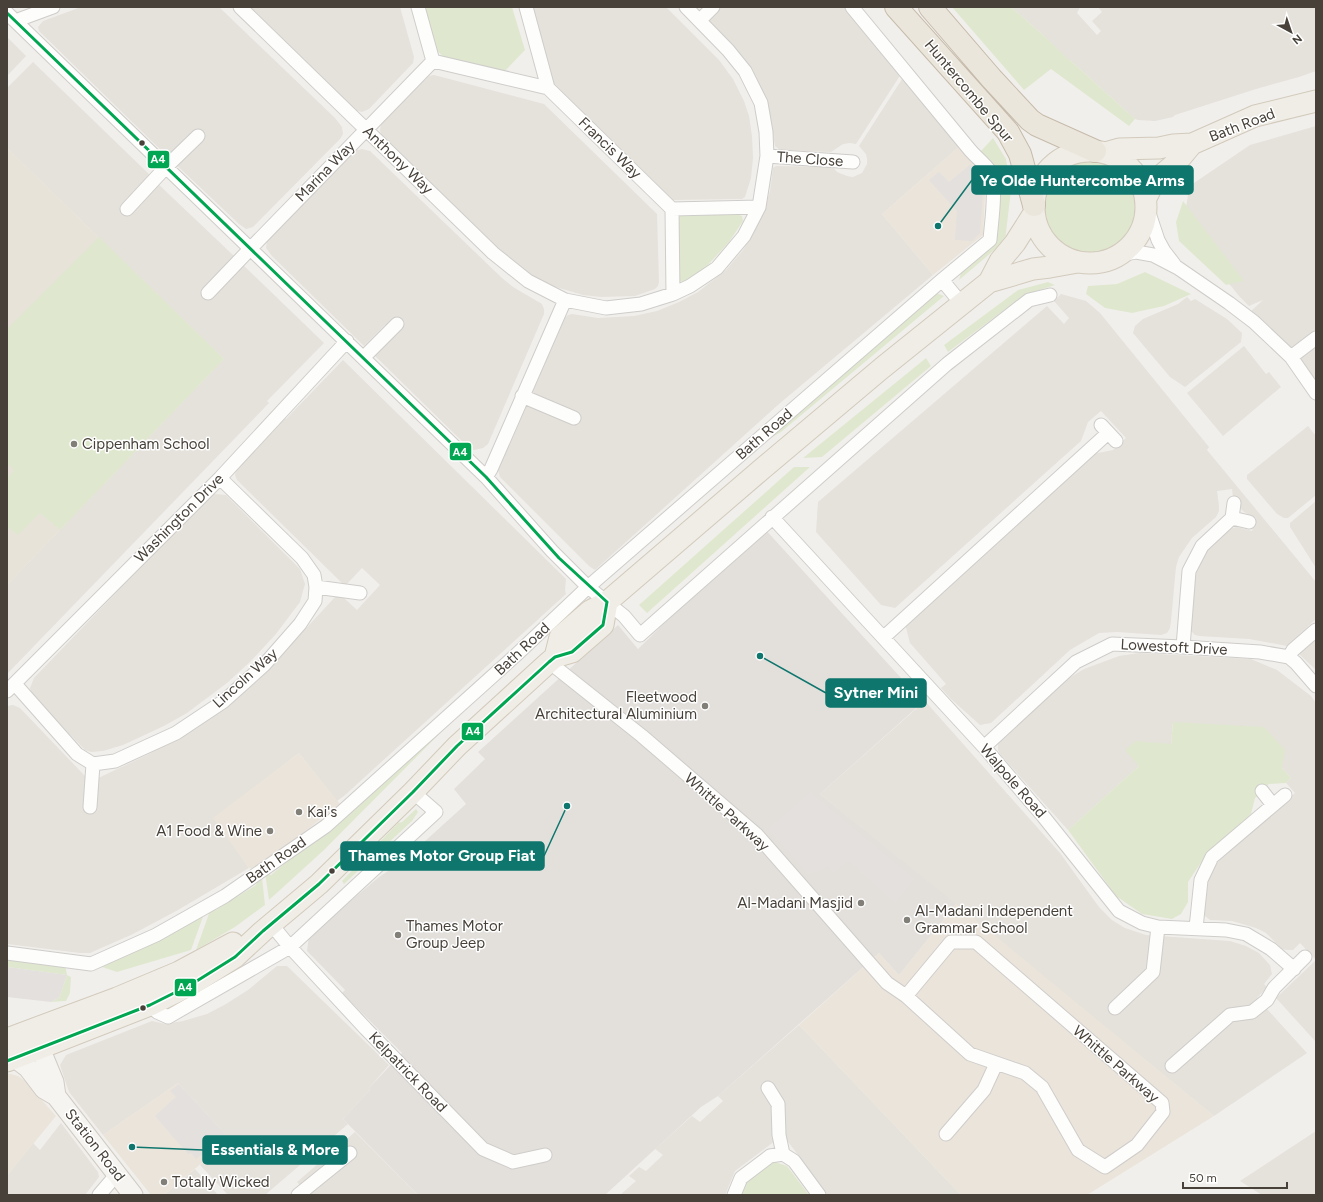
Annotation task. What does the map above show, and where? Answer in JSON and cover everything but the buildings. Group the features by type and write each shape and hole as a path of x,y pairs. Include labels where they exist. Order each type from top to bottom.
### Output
{"highway":[{"name":"Huntercombe Spur","path":"896,7 1008,132 1020,154 1034,209"},
{"name":"Huntercombe Spur","path":"930,7 992,79 1030,120 1037,125 1100,152"}],"main road":[{"name":"Bath Road","path":"1100,152 1119,149 1159,148 1173,145 1192,144 1255,116 1316,101"},
{"name":"Bath Road","path":"1146,202 1151,188 1158,178 1177,162 1192,144"},
{"path":"1086,151 1100,152 1114,156 1129,166 1142,184 1146,202 1143,226 1139,235 1129,248 1110,260 1089,263 1078,262 1059,254 1046,241 1037,224 1034,209 1038,186 1055,164 1071,154 1086,151"},
{"name":"Bath Road","path":"989,282 1000,261 1015,243 1034,209"},
{"name":"Bath Road","path":"10,1046 40,1048 150,1005 192,984 235,957 318,884 413,792 457,746 552,659 560,637 590,611 606,602 762,469 961,303 989,282 1033,269 1078,262"},
{"name":"Bath Road","path":"10,1046 58,1019 117,998 179,972 228,945 267,928"}],"street":[{"path":"11,17 53,7"},
{"name":"Anthony Way","path":"240,7 493,253 528,281 565,300 606,308 641,304 673,294 690,286 717,268 744,236 759,208 767,156 766,132 761,102 745,71 728,50 686,7"},
{"path":"418,7 433,61 548,88 526,7"},
{"path":"700,20 713,7"},
{"name":"Bath Road","path":"7,953 91,964 156,936 225,896 326,826 516,655 588,587 990,240 994,189 993,178 990,171 970,150 852,7"},
{"path":"11,17 486,477 552,551 588,587 624,616 640,635 947,364 1028,300 1050,294"},
{"name":"Marina Way","path":"208,293 433,61"},
{"name":"Francis Way","path":"548,88 672,208"},
{"path":"127,209 166,167 198,136"},
{"name":"The Close","path":"767,156 853,162"},
{"path":"1146,202 1158,240 1164,251 1178,268"},
{"path":"673,294 672,208 759,208"},
{"path":"1120,255 1136,252 1146,253 1158,258 1178,268 1229,302 1254,322 1291,357 1316,393"},
{"path":"942,280 961,303"},
{"path":"486,477 491,470 565,300"},
{"path":"363,358 397,324"},
{"path":"1291,357 1316,338"},
{"name":"Washington Drive","path":"11,688 220,478 347,341"},
{"path":"522,396 574,418"},
{"path":"884,637 1108,433"},
{"path":"220,478 302,558 314,575 316,587 360,593"},
{"path":"1183,647 1189,571 1202,546 1232,518 1234,503"},
{"name":"Walpole Road","path":"772,517 984,747 1043,816 1119,911 1142,923 1158,927 1226,930 1246,934 1271,949 1294,969"},
{"path":"1232,518 1249,522"},
{"name":"Lincoln Way","path":"93,764 115,761 176,733 224,701 264,665 300,624 315,601 316,587"},
{"path":"1316,630 1294,650 1289,657 1316,686"},
{"name":"Lowestoft Drive","path":"984,747 1076,662 1112,644 1260,652 1289,657"},
{"name":"Whittle Parkway","path":"552,659 757,835 888,982 906,996 970,1054 1025,1073 1042,1087 1078,1150 1105,1167 1137,1145 1163,1112 1162,1103 976,942 951,942 906,996"},
{"path":"11,688 76,754 93,764 90,807"},
{"path":"1262,791 1273,805"},
{"path":"150,1005 157,1012 168,1017 290,947 436,812 413,792"},
{"path":"1196,928 1202,880 1212,857 1285,795"},
{"path":"1115,1008 1153,972 1158,927"},
{"name":"Kelpatrick Road","path":"267,928 290,947 366,1029 483,1149 512,1162 545,1155"},
{"path":"1172,1066 1230,1015 1252,1012 1267,1000 1274,988 1305,957"},
{"name":"Station Road","path":"10,1046 44,1089 56,1096 133,1195"},
{"name":"Station Road","path":"40,1048 54,1082 56,1096"},
{"path":"946,1134 984,1090 996,1064"},
{"path":"768,1088 778,1104 779,1135 783,1154"},
{"path":"298,1195 350,1153"},
{"path":"734,1195 741,1178 770,1156 783,1154 794,1161 819,1195"},
{"path":"99,1195 117,1174"}],"shaded area":[{"path":"81,7 219,7 335,118 342,127 343,134 340,139 253,227 246,229 169,158 39,31 38,27 43,21"},
{"path":"247,7 400,7 414,57 413,63 369,109 362,112 358,111 354,109"},
{"path":"533,7 666,7 719,60 733,79 744,101 749,116 753,158 751,178 745,197 742,199 671,200 556,88"},
{"path":"716,7 847,7 901,74 856,144 843,144 831,152 780,150 775,146 770,115 765,97 755,76 744,58 705,18"},
{"path":"1011,7 1080,7 1077,13 1097,35 1101,31 1092,21 1102,12 1098,7 1316,7 1316,71 1175,115 1173,117 1155,121 1138,120 1135,119 1070,60 1069,61 1041,33"},
{"path":"7,37 26,56 7,76"},
{"path":"33,62 151,176 129,197 133,202 155,181 234,256 212,279 212,282 239,261 324,343 267,401 269,403 7,674 7,585 224,359 7,148 7,88"},
{"path":"434,75 544,104 657,214 658,286 655,289 635,296 601,297 583,295 542,281 524,270 507,256 381,135 381,124 429,76"},
{"path":"904,76 961,145 882,214 933,275 779,404 595,570 589,566 500,477 498,470 565,318 572,314 598,318 634,316 657,311 698,292 726,270 743,250 751,237 765,208 770,191 773,168 776,166 833,167 837,172 853,177 862,173 867,164 867,159 866,154 859,146"},
{"path":"1316,126 1316,389 1250,312 1263,300 1249,306 1239,296 1183,226 1189,189 1194,183 1250,145"},
{"path":"961,145 986,176 983,235 933,275 882,214"},
{"name":"Cippenham School","path":"7,148 224,359 7,585"},
{"path":"362,149 370,151 502,278 513,287 542,304 544,314 488,444 483,448 474,450 469,448 370,351 388,325 385,325 364,346 272,256 266,248 267,241 354,151"},
{"path":"971,164 984,179 980,233 972,241 955,240 957,211 929,180 939,172 949,182"},
{"path":"1061,294 1086,301 1100,313 1209,447 1207,450 1316,582 1316,619 1287,646 1249,639 1199,636 1195,635 1190,630 1191,598 1196,571 1203,556 1209,548 1230,529 1237,527 1252,531 1256,518 1244,512 1238,506 1233,498 1232,489 1217,491 1219,511 1216,517 1192,538 1179,557 1176,567 1170,628 1167,633 1161,635 1117,632 1099,633 1070,650 991,723 980,725 941,688 946,684 910,643 905,624 1093,454 1113,450 1126,438 1101,411 1088,422 1081,441 895,608 881,605 816,532 818,502 1047,306 1064,324 1069,318 1054,301"},
{"path":"1187,297 1191,301 1195,299 1227,319 1242,333 1241,342 1185,387 1170,377 1133,333 1135,326 1143,319 1178,304"},
{"path":"1244,346 1266,374 1269,372 1281,387 1223,436 1187,393"},
{"path":"343,360 566,579 566,594 337,801 299,753 214,818 249,868 178,910 133,934 90,953 7,944 7,706 13,705 20,708 86,777 94,780 147,755 192,731 217,714 259,679 336,596 344,598 357,610 380,585 362,568 345,586 237,480 235,475 236,470 284,417 286,419"},
{"path":"1308,426 1316,436 1316,495 1288,518 1284,518 1277,514 1247,479 1247,475"},
{"path":"215,494 226,495 300,569 305,584 300,602 276,634 251,661 227,683 187,713 164,726 123,745 103,751 91,752 85,750 33,696 30,688 34,678 207,498"},
{"path":"1316,501 1316,568 1290,527 1290,523"},
{"path":"763,527 923,702 820,794 956,904 899,975 879,953 718,1096 701,1107 605,1195 418,1195 343,1119 370,1090 369,1088 402,1053 342,993 345,990 307,951 309,936 379,877 403,861 466,804 454,789 485,759 478,752 618,625 638,649"},
{"path":"1316,635 1316,670 1298,653"},
{"path":"1139,653 1251,659 1277,670 1311,696 1316,703 1316,960 1300,943 1293,950 1282,949 1266,933 1256,928 1232,921 1210,920 1205,916 1202,910 1204,892 1213,869 1219,861 1295,793 1286,783 1291,778 1282,768 1173,722 1171,744 1139,766 1068,830 1000,754 998,745 1000,740 1069,678 1084,669 1119,656"},
{"path":"925,701 1060,853 1099,907 1112,920 1125,928 1146,935 1230,941 1246,946 1259,953 1270,965 1272,974 1264,984 1267,987 1257,998 1307,1053 1214,1116 820,794"},
{"path":"299,753 340,804 254,869 249,868 213,818"},
{"path":"810,792 915,879 895,903 849,861 834,873 827,866 820,871 808,874 768,829"},
{"path":"956,904 1214,1116 1087,1195 961,1195 799,1025 879,953 899,975"},
{"path":"1316,960 1316,1042 1276,998"},
{"path":"277,966 287,966 389,1065 369,1088 370,1090 343,1119 348,1124 265,1195 228,1195 200,1165 230,1139 178,1083 103,1135 69,1092 60,1065 66,1055 152,1021 165,1024 183,1021 207,1014 248,990"},
{"path":"7,967 67,975 59,998 51,1002 7,997"},
{"path":"799,1025 961,1195 828,1195 783,1135 735,1171 725,1195 620,1195 636,1181 629,1176 639,1167 646,1171 663,1155 655,1149 692,1116 700,1122 723,1101 718,1096"},
{"path":"7,1073 18,1076 24,1080 56,1116 7,1176"},
{"path":"178,1083 230,1139 164,1195 151,1195 103,1135"},
{"path":"179,1084 227,1136 196,1159 191,1153 188,1154 155,1116 176,1097 170,1091"},
{"path":"61,1123 98,1172 99,1177 85,1195 7,1195 7,1176 33,1143 40,1150"},
{"path":"1316,1131 1316,1195 1262,1195 1240,1181"},
{"path":"355,1132 418,1195 309,1195 297,1182"},
{"path":"195,1169 218,1195 164,1195"}],"green space":[{"path":"422,7 512,7 525,50 502,74 446,59 432,46"},
{"path":"952,7 1011,7 1135,119 1129,126 1051,69 1024,90"},
{"path":"993,138 1006,159 1011,190 1005,241 959,280 961,273 995,244 999,196 980,152"},
{"path":"1090,158 1108,162 1123,172 1133,187 1137,205 1133,223 1123,238 1108,248 1090,252 1072,248 1057,238 1047,223 1043,205 1047,187 1057,172 1072,162"},
{"path":"1183,201 1244,281 1226,285 1179,241 1176,222"},
{"path":"737,214 742,216 743,221 729,242 707,266 685,282 676,281 678,216"},
{"name":"Cippenham School","path":"99,237 224,359 60,530 40,513 18,535 7,527 7,478 14,470 7,463 7,329"},
{"path":"1145,272 1191,294 1164,306 1132,313 1105,308 1086,294 1088,286 1117,284"},
{"path":"1048,282 1055,285 1024,295 948,352 944,345 1018,290"},
{"path":"936,293 944,296 781,432 757,446"},
{"path":"926,358 931,366 822,457 803,458"},
{"path":"794,467 810,467 647,613 639,605"},
{"path":"466,707 324,850 269,900 265,873 271,875 361,800"},
{"path":"1173,722 1264,727 1285,750 1282,768 1291,778 1286,783 1269,784 1255,798 1251,814 1208,852 1188,882 1188,902 1181,914 1172,919 1142,914 1116,896 1068,830 1139,766 1125,750 1136,741 1171,744"},
{"path":"416,809 418,812 412,821 344,884 342,881 398,823 402,822"},
{"path":"262,877 265,905 235,927 196,950 211,908 216,910 256,885 259,878"},
{"path":"204,914 191,950 117,972 96,965"},
{"path":"7,959 65,964 67,975 7,967"},
{"path":"67,975 71,977 70,993 66,1001 51,1002 59,998"},
{"path":"772,1161 787,1166 809,1195 740,1195 747,1180"}],"transit line":[{"name":"A4","path":"7,13 486,477 559,558 607,602"},
{"name":"A4","path":"7,1061 150,1005 192,984 235,957 263,931 319,884 413,792 457,746 549,662 555,657 572,652 603,625 607,602"}],"place":[{"name":"Ye Olde Huntercombe Arms","path":"938,226"},
{"name":"Cippenham School","path":"74,444"},
{"name":"Sytner Mini","path":"760,656"},
{"name":"Fleetwood Architectural Aluminium","path":"705,706"},
{"name":"Thames Motor Group Fiat","path":"567,806"},
{"name":"Kai's","path":"299,812"},
{"name":"A1 Food & Wine","path":"270,831"},
{"name":"Al-Madani Masjid","path":"861,903"},
{"name":"Al-Madani Independent Grammar School","path":"907,920"},
{"name":"Thames Motor Group Jeep","path":"398,935"},
{"name":"Essentials & More","path":"132,1147"},
{"name":"Totally Wicked","path":"164,1182"}]}
